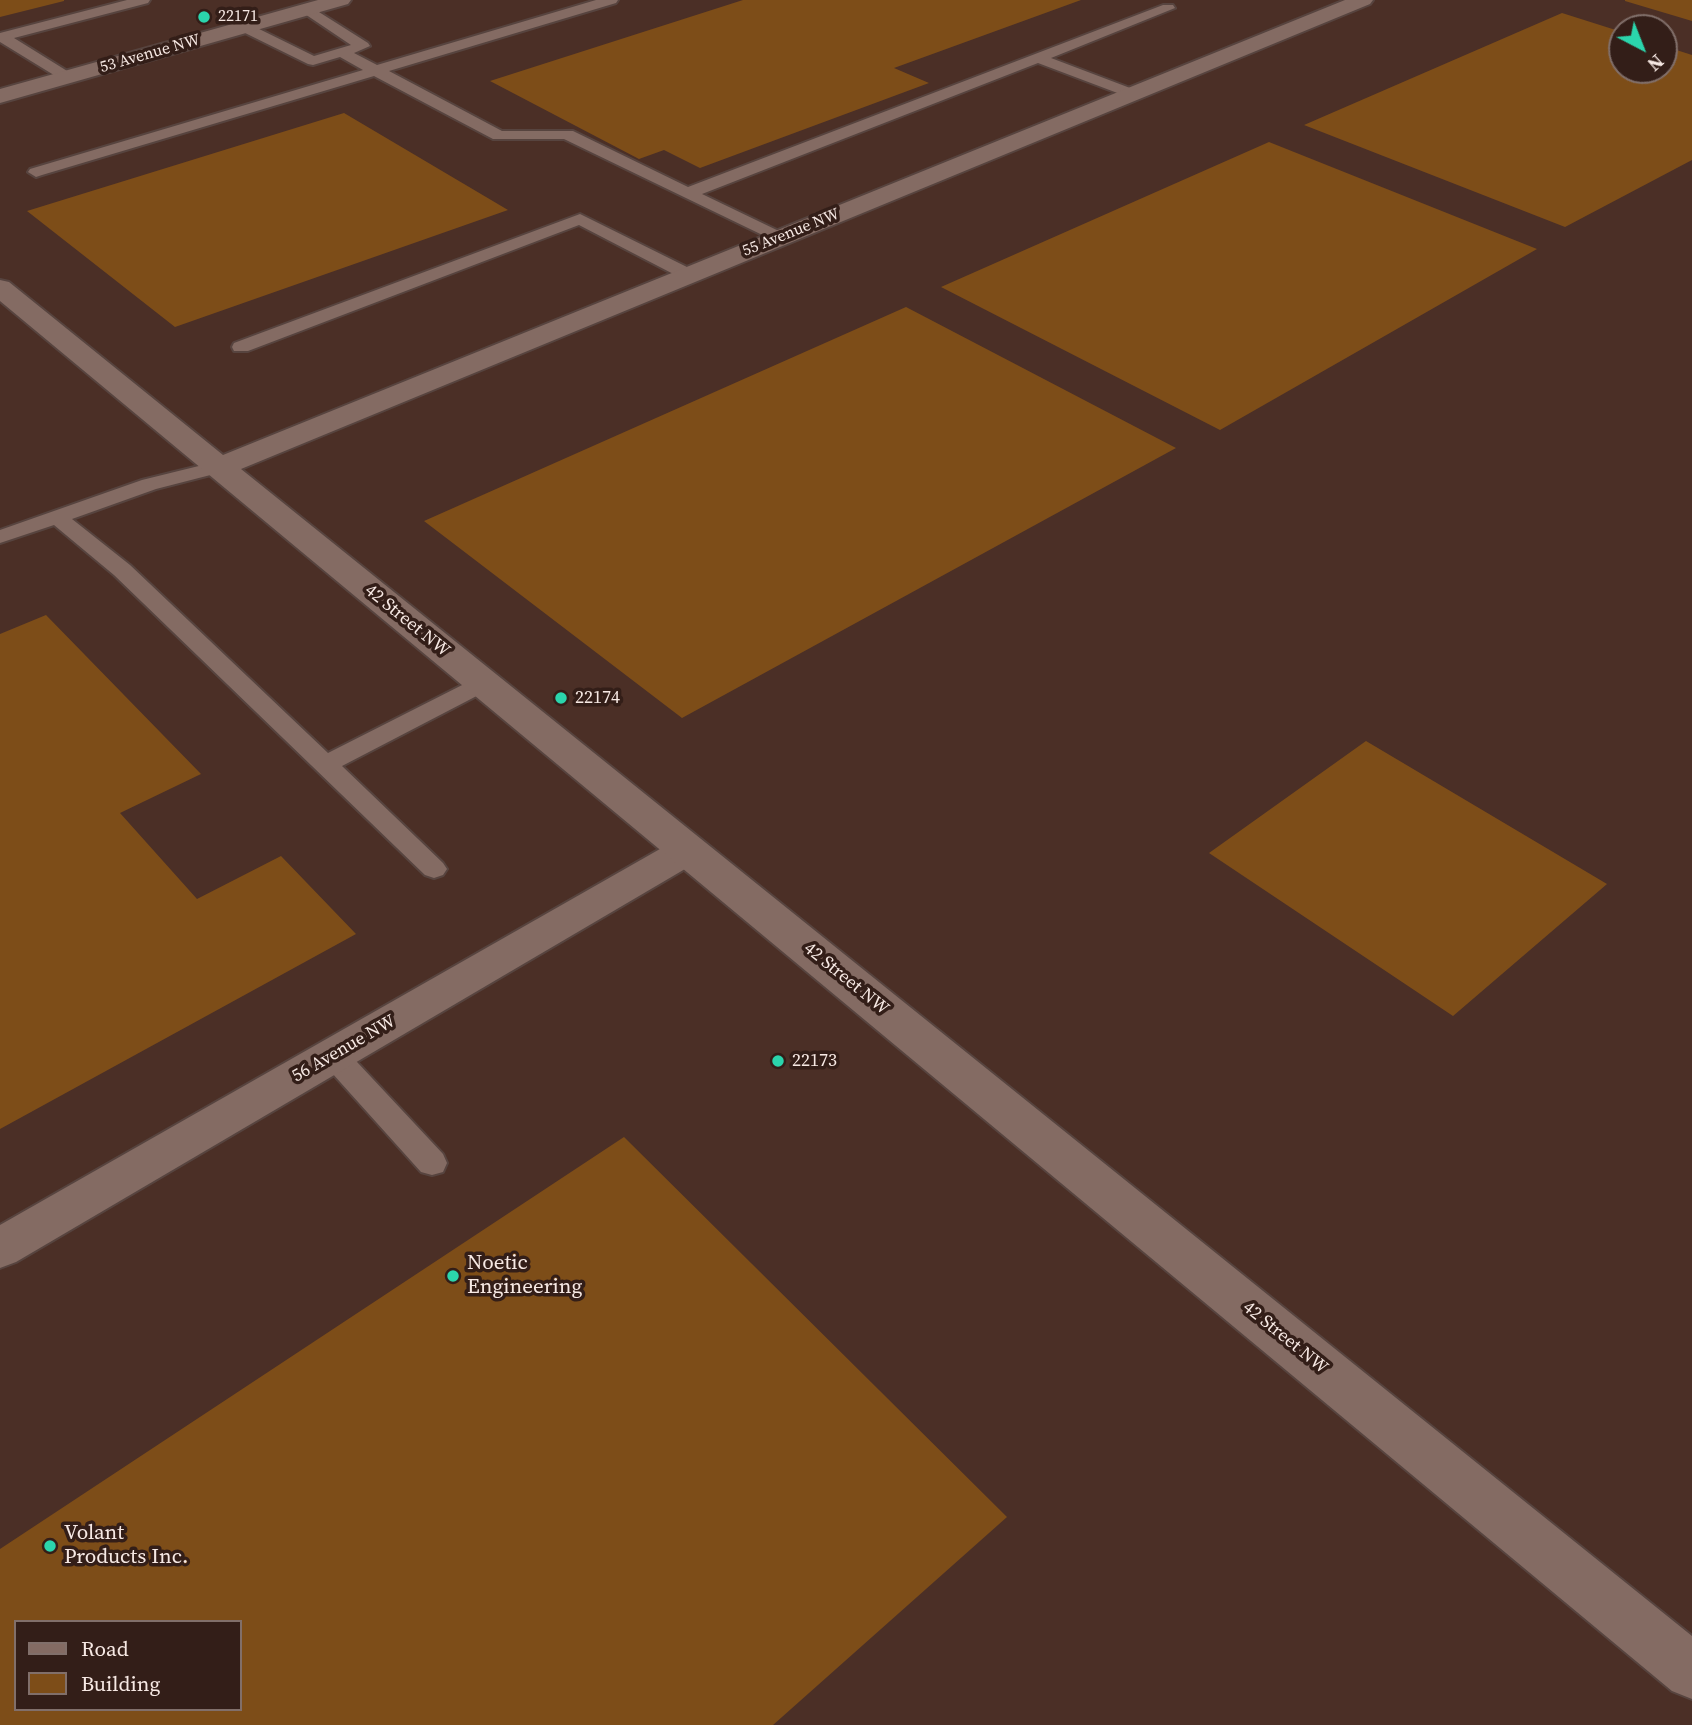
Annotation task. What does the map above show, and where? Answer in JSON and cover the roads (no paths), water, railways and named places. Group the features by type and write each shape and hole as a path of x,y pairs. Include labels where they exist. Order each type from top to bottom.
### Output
{"street":[{"name":"53 Avenue NW","path":"0,96 341,0"},
{"name":"55 Avenue NW","path":"219,467 1363,0"},
{"name":"42 Street NW","path":"0,288 1692,1671"},
{"name":"56 Avenue NW","path":"0,1248 688,850"}],"lane":[{"path":"1,37 143,0"},
{"path":"36,172 611,0"},
{"path":"688,193 1168,8"},
{"path":"244,27 313,61 363,46 306,10"},
{"path":"1,37 67,77"},
{"path":"341,52 499,136 567,134 779,238"},
{"path":"1037,58 1133,94"},
{"path":"241,347 580,219 689,275"},
{"path":"0,537 149,484 219,467"},
{"path":"56,516 122,570 434,869"},
{"path":"324,765 484,683"},
{"path":"333,1055 432,1163"}],"place":[{"name":"22171","path":"204,17"},
{"name":"22174","path":"561,698"},
{"name":"22173","path":"778,1061"},
{"name":"Noetic Engineering","path":"453,1276"},
{"name":"Volant Products Inc.","path":"50,1546"}]}
